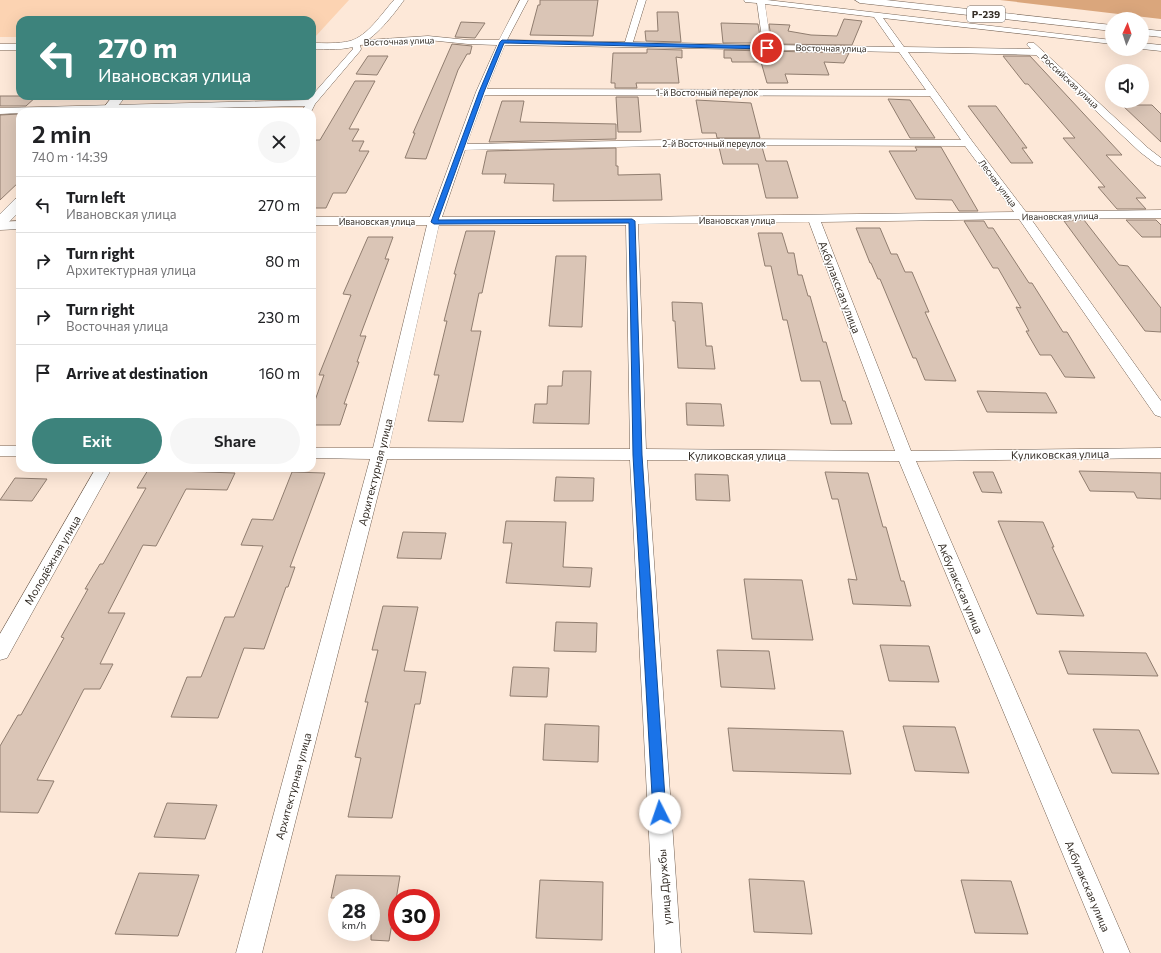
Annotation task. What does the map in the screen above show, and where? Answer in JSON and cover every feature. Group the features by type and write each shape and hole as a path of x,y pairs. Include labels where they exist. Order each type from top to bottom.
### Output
{"main road":[{"path":"355,43 365,37 399,0"},
{"name":"Р-239","path":"860,0 1105,27"},
{"path":"1149,33 1161,34"},
{"name":"Восточная улица","path":"316,46 335,46 355,43"},
{"path":"110,108 117,100"},
{"path":"0,225 16,207"}],"street":[{"name":"Архитектурная улица","path":"249,953 380,453 434,222 481,92 502,42 524,0"},
{"path":"628,45 642,0"},
{"path":"748,0 1105,41"},
{"path":"761,2 767,48"},
{"name":"Лесная улица","path":"876,14 968,143 1023,216 1161,412"},
{"name":"Российская улица","path":"1015,30 1144,150 1161,163"},
{"name":"Восточная улица","path":"355,43 428,38 468,42 1038,52"},
{"path":"316,97 357,49 355,43"},
{"path":"0,47 16,47"},
{"path":"1149,47 1161,48"},
{"name":"1-й Восточный переулок","path":"481,92 932,93"},
{"path":"308,108 314,100"},
{"path":"166,108 311,103"},
{"path":"0,110 16,110"},
{"name":"2-й Восточный переулок","path":"461,147 714,142 968,143"},
{"name":"Ивановская улица","path":"316,221 632,221 1161,214"},
{"name":"Акбулакская улица","path":"814,219 905,456 1116,953"},
{"name":"улица Дружбы","path":"632,221 638,455 668,953"},
{"path":"0,225 16,225"},
{"path":"0,451 16,451"},
{"name":"Куликовская улица","path":"316,453 905,456 1161,452"},
{"name":"Молодёжная улица","path":"0,652 102,472"}],"shaded area":[{"path":"0,0 349,0 316,36 316,16 16,16 16,37 0,37"},
{"path":"1000,0 1161,0 1161,19 1149,18 1149,12 1105,12"}],"building":[{"path":"540,0 598,0 593,36 530,35 538,5 540,5"},
{"path":"657,12 678,12 681,42 646,41 645,31 658,31"},
{"path":"844,19 862,21 852,45 772,44 769,24 790,25 788,31 811,35 837,36"},
{"path":"461,22 485,23 475,38 455,37"},
{"path":"721,23 758,24 761,43 723,43"},
{"path":"452,44 472,46 470,54 467,54 458,70 426,159 405,158 415,133 413,133"},
{"path":"647,49 682,50 682,58 676,57 679,83 636,83 637,88 615,88 615,83 611,83 613,53 647,53"},
{"path":"724,50 849,53 844,63 824,62 829,75 785,74 788,83 767,83 761,62 732,62 731,58 724,58"},
{"path":"368,56 388,56 377,75 356,74"},
{"path":"1003,56 1030,56 1122,155 1106,155 1146,198 1136,198 1146,209 1117,209 1098,187 1105,187 1063,138 1075,138 1028,84 1025,84"},
{"path":"355,81 375,81 349,129 359,129 352,141 364,141 359,151 369,151 346,193 333,193 326,208 316,208 316,140 320,140"},
{"path":"0,96 16,96 16,100 33,100 26,106 0,106"},
{"path":"616,97 638,97 641,132 618,132"},
{"path":"888,99 910,100 935,138 910,138"},
{"path":"696,100 751,103 760,138 717,138 716,133 702,133"},
{"path":"502,101 524,101 520,122 616,124 616,139 489,142"},
{"path":"1149,105 1152,105 1161,114 1161,142 1125,108 1149,108"},
{"path":"968,106 996,106 1027,148 1022,148 1033,163 1011,163"},
{"path":"16,114 16,185 0,200 0,115"},
{"path":"719,147 762,147 766,161 787,161 798,198 766,198 758,164 723,164"},
{"path":"915,147 941,147 978,211 959,211 952,200 916,199 889,151 916,151 917,150"},
{"path":"616,148 616,166 618,166 618,175 660,174 662,200 553,201 554,184 504,183 506,174 482,174 487,151"},
{"path":"1084,220 1119,265 1128,266 1161,308 1161,332 1145,331 1064,221"},
{"path":"1126,220 1156,220 1161,225 1161,237 1142,237"},
{"path":"964,221 984,221 988,228 993,228 1029,283 1032,283 1063,332 1067,332 1095,378 1065,377 1051,355 1040,355 1026,331 1029,331 1016,307 1021,308 998,268 993,268"},
{"path":"856,228 880,228 891,254 897,254 905,272 912,272 929,312 925,312 956,381 925,380 916,358 913,358 880,279 878,279 870,263"},
{"path":"466,231 495,231 482,293 479,293 471,331 481,331 463,422 428,421 439,375 434,375 447,321 444,321 456,274 454,274"},
{"path":"758,233 782,233 788,253 794,253 798,275 802,275 808,296 810,296 823,342 826,342 843,401 845,401 852,424 831,424 820,381 801,381 787,320 783,320 771,266 765,266"},
{"path":"368,237 393,237 385,259 389,259 360,336 366,336 357,362 359,362 344,404 347,404 340,425 316,425 316,398 324,375 319,375 351,295 343,294"},
{"path":"556,256 586,256 582,327 549,326"},
{"path":"672,302 702,303 706,346 712,346 715,369 678,368 675,321 673,321"},
{"path":"563,371 591,371 589,424 533,423 535,404 547,404 548,386 562,386"},
{"path":"977,391 1046,393 1057,413 987,412"},
{"path":"686,403 721,404 724,426 687,425"},
{"path":"1079,471 1161,473 1161,499 1137,498 1134,492 1090,491"},
{"path":"147,472 235,473 227,490 186,489 156,546 143,545 108,613 125,613 100,664 113,664 100,689 84,689 37,780 54,781 38,813 0,812 0,746 18,715 21,715 64,638 61,637 88,589 85,589 100,564 103,564 146,488 137,488"},
{"path":"292,472 325,473 290,567 295,567 288,587 286,587 264,649 244,648 218,718 171,717 187,677 201,677 225,617 234,617 263,546 241,545 252,519 273,520"},
{"path":"825,472 868,473 883,527 886,527 901,581 904,581 911,606 853,604 848,579 857,580 838,499 832,499"},
{"path":"973,472 993,472 1002,493 982,492"},
{"path":"695,474 728,475 730,501 696,500"},
{"path":"556,477 594,478 593,501 554,501"},
{"path":"15,478 47,479 32,501 0,500"},
{"path":"506,521 566,522 563,567 592,568 590,587 506,583 512,543 503,543"},
{"path":"998,521 1043,522 1054,547 1052,547 1084,616 1037,614"},
{"path":"403,532 446,533 441,559 397,558"},
{"path":"744,579 802,580 813,640 752,639"},
{"path":"383,606 418,607 404,671 426,672 420,704 415,704 392,818 348,817 361,758 355,757 368,702 365,702 378,650 372,650"},
{"path":"556,622 597,623 596,652 554,651"},
{"path":"880,645 929,646 939,682 889,681"},
{"path":"717,650 769,651 775,689 721,687"},
{"path":"1059,651 1146,653 1158,676 1068,674"},
{"path":"513,667 549,668 547,697 510,696"},
{"path":"545,724 599,726 598,762 543,760"},
{"path":"903,726 955,727 969,773 915,771"},
{"path":"728,728 843,731 851,774 733,771"},
{"path":"1093,729 1139,730 1159,774 1112,773"},
{"path":"167,803 217,805 205,839 154,837"},
{"path":"139,873 199,875 178,936 115,934"},
{"path":"336,875 400,876 398,889 388,889 388,941 380,940 380,889 333,889"},
{"path":"749,879 804,881 812,934 754,932"},
{"path":"540,880 603,882 602,940 536,938"},
{"path":"961,880 1011,881 1028,934 975,933"}],"route":[{"path":"660,813 638,455 632,221 434,222 481,92 502,42 767,48"}]}
